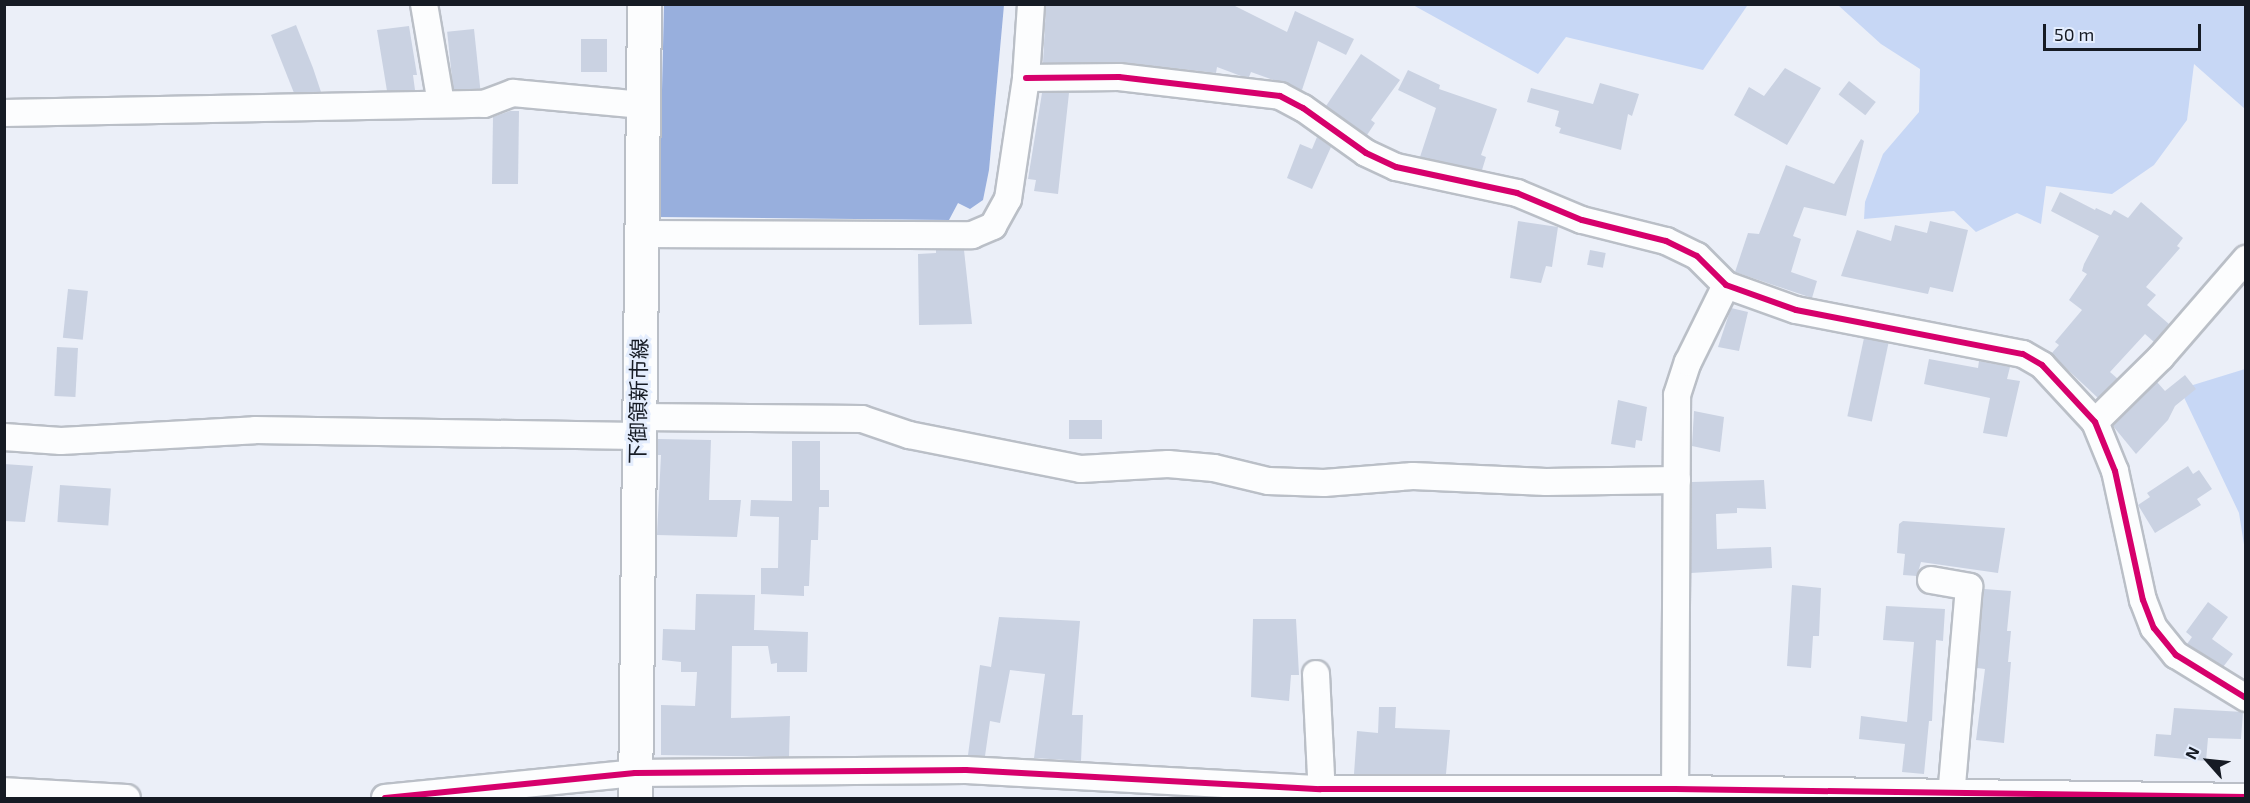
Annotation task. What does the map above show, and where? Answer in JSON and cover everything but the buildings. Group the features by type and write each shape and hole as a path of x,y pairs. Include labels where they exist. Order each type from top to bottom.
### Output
{"main road":[{"name":"下御領新市線","path":"635,786 637,427 644,4"}],"street":[{"path":"424,4 441,103"},
{"path":"640,234 972,234 993,226 1008,199 1026,78 1031,4"},
{"path":"1026,78 1119,77 1280,96 1321,120 1366,153 1396,167 1517,193 1582,219 1666,241 1697,256 1726,285 1796,310 2023,354 2042,365 2095,422 2115,471 2143,600 2154,628 2176,655 2246,698"},
{"path":"4,114 441,103 484,104 513,93 642,105"},
{"path":"2095,422 2161,357 2246,259"},
{"path":"1675,794 1677,395 1688,362 1726,285"},
{"path":"4,437 61,441 255,430 637,427 862,419 909,435 1081,469 1168,464 1215,468 1268,481 1324,483 1413,476 1546,482 1677,480"},
{"path":"1931,580 1969,587 1966,796"},
{"path":"1316,674 1321,794"},
{"path":"385,798 966,770 1321,794 2246,797"},
{"path":"4,790 127,798"}],"shaded area":[{"path":"664,5 1004,5 989,170 983,200 970,209 958,203 949,220 659,217"},
{"path":"1413,5 1759,5 1747,6 1703,70 1566,37 1538,74"},
{"path":"1829,5 2245,5 2245,109 2194,64 2187,120 2154,165 2112,194 2046,186 2041,224 2017,213 1976,232 1954,211 1864,219 1865,202 1883,154 1919,112 1920,69 1881,44 1839,6"},
{"path":"2245,369 2245,551 2239,513 2180,389"}],"cycle path":[{"path":"1026,78 1119,77 1280,96 1303,108 1366,153 1396,167 1517,193 1582,220 1666,241 1697,256 1726,285 1796,310 2023,354 2042,365 2095,422 2115,471 2143,600 2154,628 2176,655 2246,698"},
{"path":"385,798 635,773 966,770 1320,789 1675,789 2246,797"}]}
